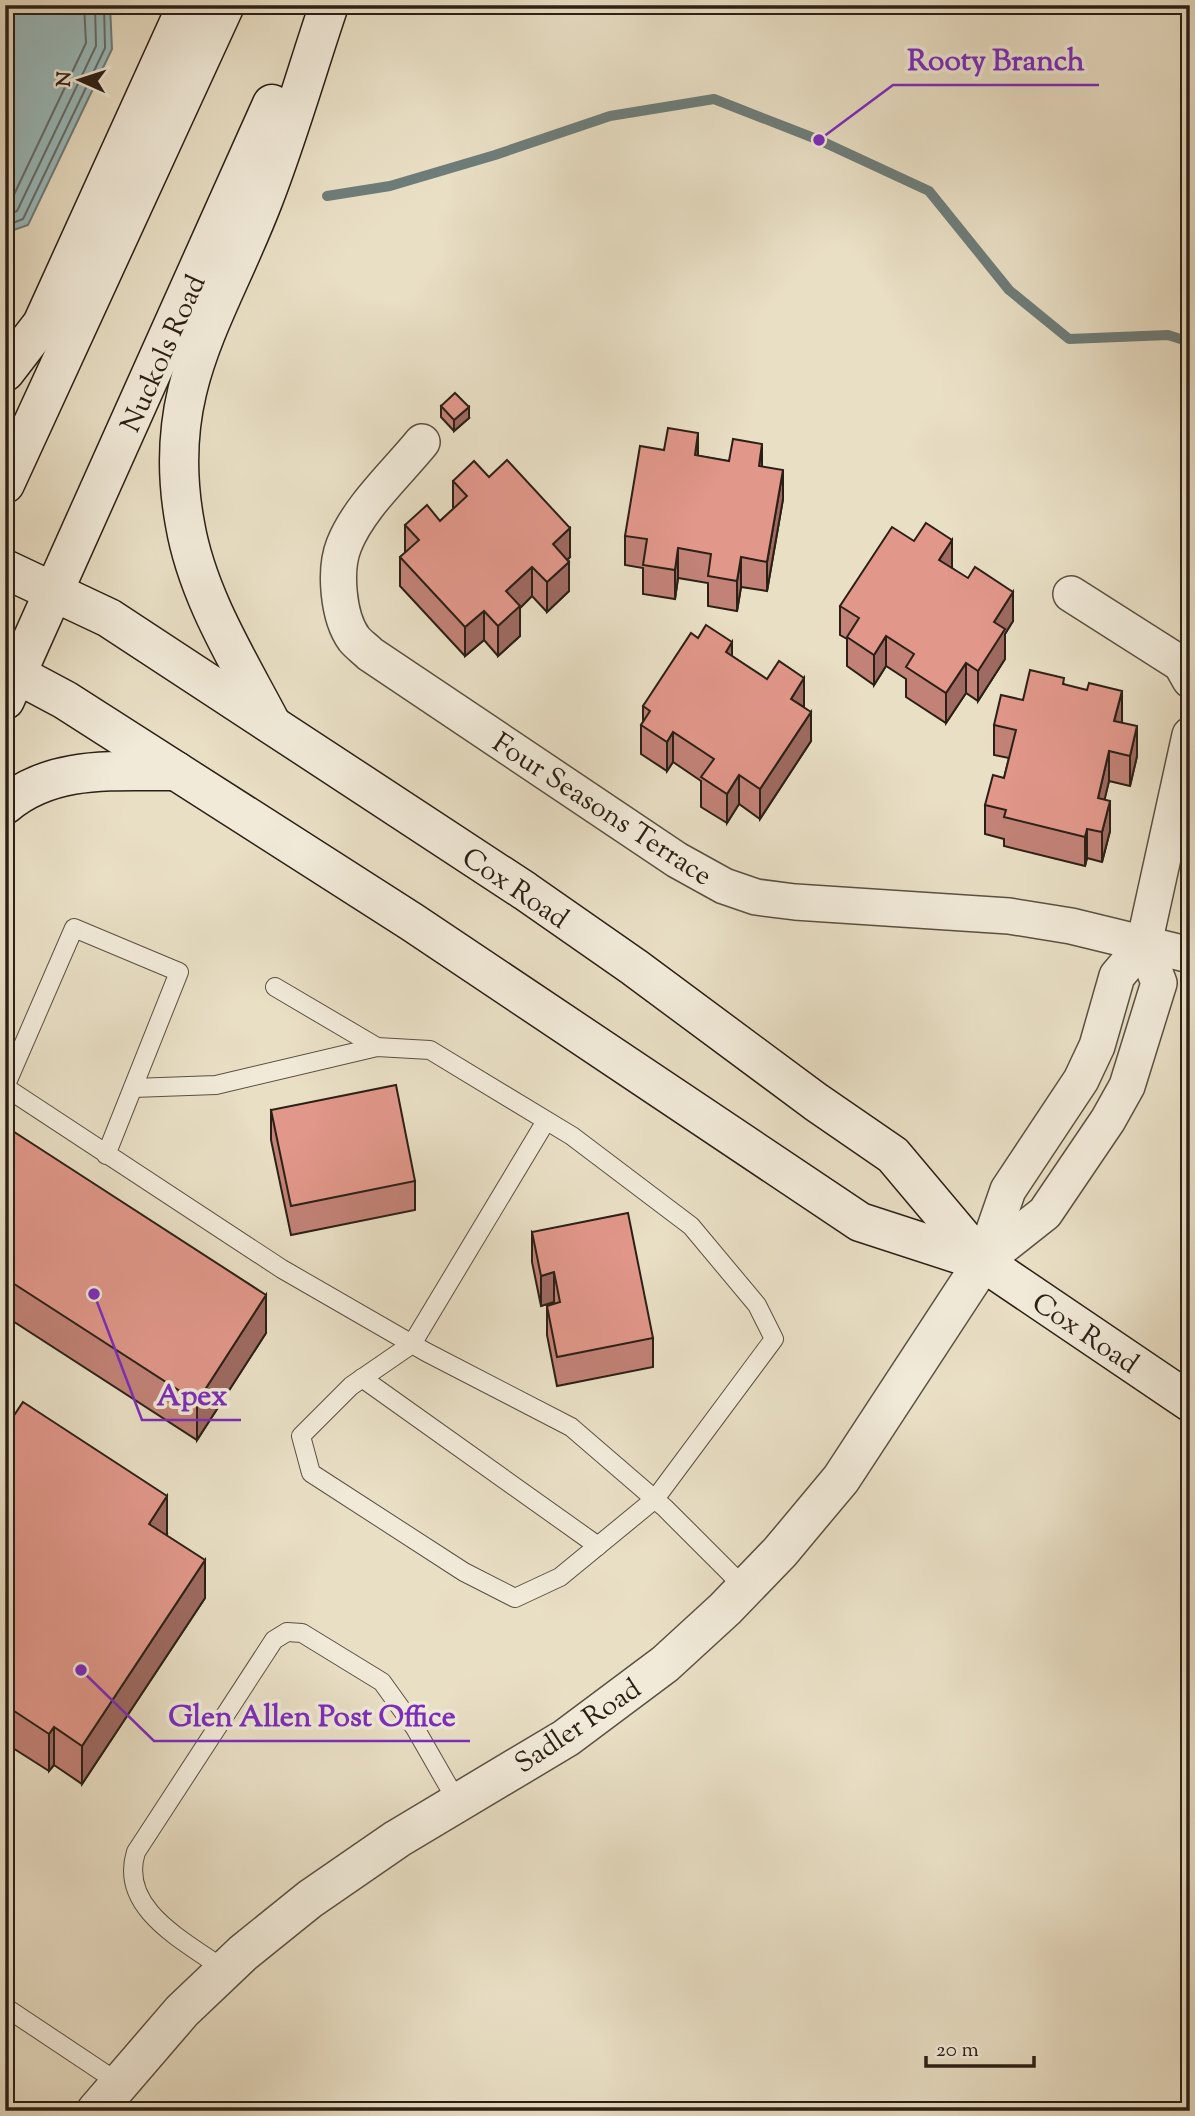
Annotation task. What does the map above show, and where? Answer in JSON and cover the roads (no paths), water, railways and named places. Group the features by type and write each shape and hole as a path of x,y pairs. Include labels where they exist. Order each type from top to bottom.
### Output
{"main road":[{"path":"5,372 42,324 187,5"},
{"path":"5,484 225,5"},
{"name":"Nuckols Road","path":"9,680 54,591 233,194 314,5"},
{"path":"274,728 235,653 192,555 179,487 178,445 181,409 189,376 263,201 329,5"},
{"name":"Cox Road","path":"5,569 109,618 525,891 893,1155 983,1262 1190,1402"},
{"name":"Cox Road","path":"9,680 176,771 514,989 860,1222 983,1262"},
{"path":"5,806 30,788 60,776 176,771"},
{"name":"Sadler Road","path":"107,2097 182,2011 225,1970 310,1899 397,1839 566,1738 665,1664 745,1588 841,1479 983,1262"}],"street":[{"name":"Four Seasons Terrace","path":"422,442 361,517 344,546 339,579 343,609 353,638 370,654 677,860 724,886 756,897 1009,916 1071,926 1190,955"},
{"path":"1071,594 1181,664 1190,680"},
{"path":"983,1262 1045,1213 1108,1120 1127,1086 1159,983 1144,944 1190,735"}],"lane":[{"path":"106,1155 179,972 75,928 5,1087 106,1155 282,1269 412,1344 571,1427 656,1499 745,1588"},
{"path":"275,987 377,1047"},
{"path":"133,1088 216,1085 377,1047 430,1050 572,1136 691,1226 757,1305 774,1339 656,1499 560,1577 515,1598 464,1572 311,1473 301,1436 362,1378 412,1344 546,1121"},
{"path":"362,1378 598,1546"},
{"path":"225,1970 153,1917 136,1893 130,1870 136,1852 274,1640 287,1632 302,1633 382,1682 415,1728 458,1802"},
{"path":"5,2007 107,2097"}],"water":[{"path":"5,5 110,5 112,49 28,225 5,233"}],"waterway":[{"path":"327,196 390,186 495,155 610,116 714,99 819,140 929,191 1009,290 1069,339 1168,335 1190,342"}],"place":[{"name":"Rooty Branch","path":"819,140"},
{"name":"Apex","path":"94,1294"},
{"name":"Glen Allen Post Office","path":"81,1670"}]}
